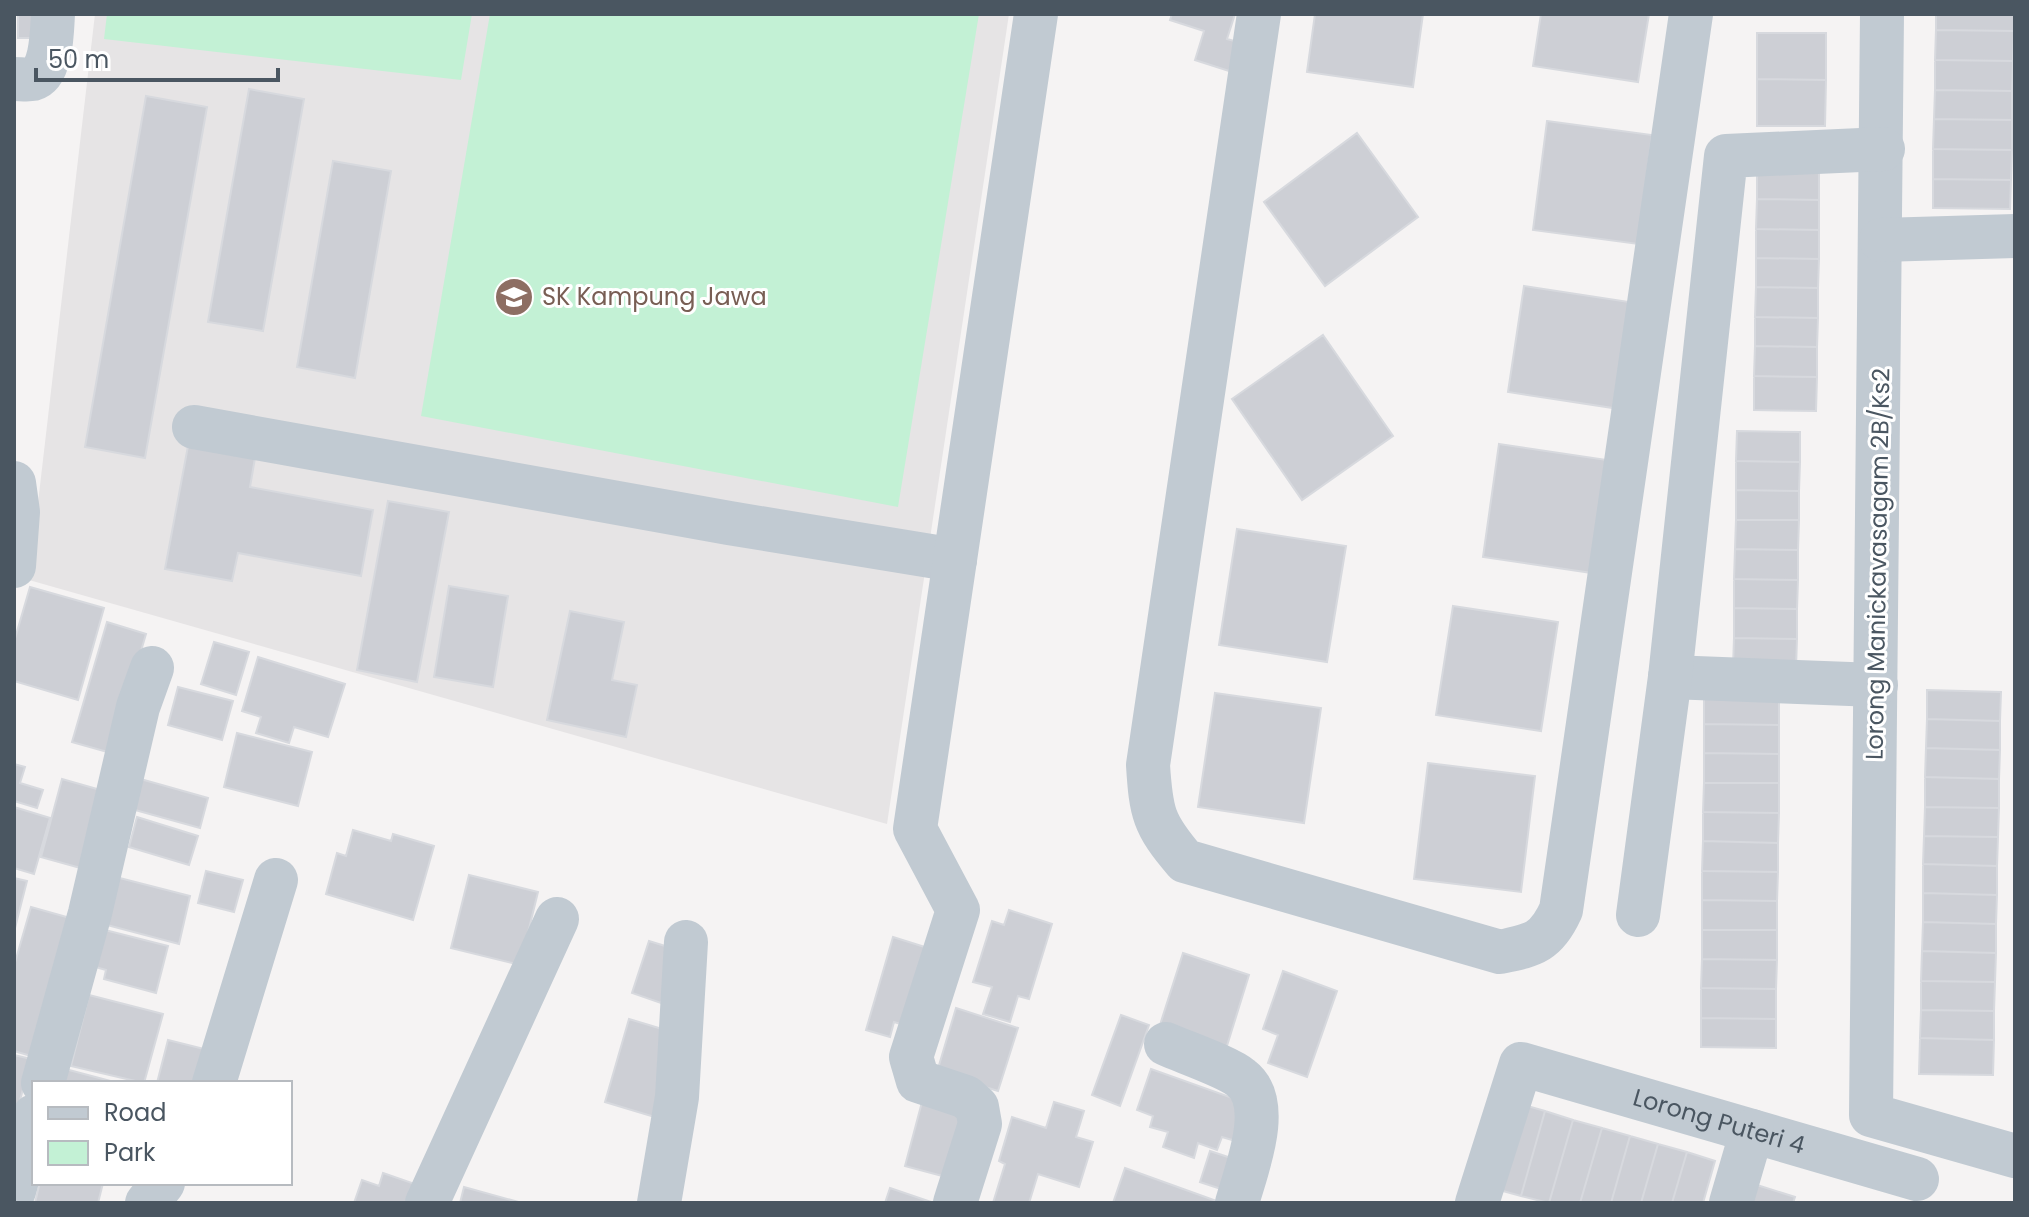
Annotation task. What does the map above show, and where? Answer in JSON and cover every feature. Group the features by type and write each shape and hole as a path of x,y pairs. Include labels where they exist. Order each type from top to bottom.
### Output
{"street":[{"path":"24,79 40,75 49,56 53,14"},
{"path":"955,1203 980,1124 977,1107 966,1097 918,1081 911,1057 958,910 915,829 1036,14"},
{"path":"1259,14 1148,765 1150,805 1164,837 1185,861 1500,952 1530,946 1541,939 1551,932 1561,910 1691,14"},
{"name":"Lorong Manickavasagam 2B/Ks2","path":"1882,14 1871,1115 2015,1156"},
{"path":"1638,915 1670,677 1726,156 1883,149"},
{"path":"1881,240 2015,236"},
{"path":"194,427 729,523 955,560"},
{"path":"14,483 18,512 14,566"},
{"path":"44,1081 90,913 138,707 152,668"},
{"path":"1670,677 1876,685"},
{"path":"215,1081 276,880"},
{"path":"427,1203 557,919"},
{"path":"659,1203 677,1097 686,942"},
{"path":"1166,1044 1242,1078 1257,1104 1256,1134 1237,1203"},
{"name":"Lorong Puteri 4","path":"1477,1203 1521,1064 1917,1179"},
{"path":"14,1191 32,1124"},
{"path":"1731,1203 1752,1131"},
{"path":"147,1203 161,1185"}],"shaded area":[{"name":"SK Kampung Jawa","path":"95,14 1009,14 887,824 29,580"}],"green space":[{"path":"107,14 472,14 461,80 104,39"},
{"path":"490,14 979,14 898,507 421,416"}],"building":[{"path":"18,14 47,14 47,38 18,38"},
{"path":"1172,14 1235,14 1227,39 1238,42 1229,71 1195,60 1204,31 1170,20"},
{"path":"1315,14 1423,14 1413,87 1307,72"},
{"path":"1541,14 1649,14 1638,82 1533,66"},
{"path":"1936,14 2014,14 2014,31 1936,30"},
{"path":"1936,30 2014,31 2013,61 1935,60"},
{"path":"1757,33 1826,33 1826,80 1757,79"},
{"path":"1935,60 2013,61 2012,91 1935,90"},
{"path":"1757,79 1826,80 1825,126 1757,126"},
{"path":"249,89 304,99 263,331 208,322"},
{"path":"1935,90 2012,91 2012,120 1934,119"},
{"path":"146,96 207,107 145,458 85,447"},
{"path":"1934,119 2012,120 2012,150 1933,149"},
{"path":"1547,121 1652,135 1638,244 1533,230"},
{"path":"1357,133 1418,217 1325,286 1264,202"},
{"path":"1933,149 2012,150 2011,180 1933,179"},
{"path":"333,161 391,171 355,378 297,367"},
{"path":"1757,170 1819,171 1819,200 1757,199"},
{"path":"1933,179 2011,180 2010,209 1933,208"},
{"path":"1757,199 1819,200 1819,230 1756,229"},
{"path":"1756,229 1819,230 1819,259 1756,258"},
{"path":"1756,258 1819,259 1818,288 1756,287"},
{"path":"1524,286 1629,302 1613,408 1508,392"},
{"path":"1756,287 1818,288 1818,318 1755,317"},
{"path":"1755,317 1818,318 1817,347 1755,346"},
{"path":"1323,335 1393,436 1302,500 1232,399"},
{"path":"1755,346 1817,347 1817,377 1754,376"},
{"path":"1754,376 1817,377 1816,411 1754,410"},
{"path":"1737,431 1800,432 1800,462 1736,461"},
{"path":"1499,444 1607,460 1592,573 1483,557"},
{"path":"188,446 255,458 250,487 373,510 361,576 238,553 232,581 165,569"},
{"path":"1736,461 1800,462 1799,491 1736,490"},
{"path":"1736,490 1799,491 1799,520 1736,520"},
{"path":"388,501 449,512 417,682 357,670"},
{"path":"1736,520 1799,520 1798,550 1735,549"},
{"path":"1237,529 1346,546 1327,662 1219,645"},
{"path":"1735,549 1798,550 1798,580 1734,579"},
{"path":"1734,579 1798,580 1797,609 1734,608"},
{"path":"449,586 508,596 493,687 434,677"},
{"path":"30,587 104,608 78,700 14,681 14,642"},
{"path":"1453,606 1558,622 1541,731 1436,715"},
{"path":"1734,608 1797,609 1797,639 1734,638"},
{"path":"570,611 624,622 612,680 637,685 626,737 547,720"},
{"path":"107,622 146,634 111,753 72,742"},
{"path":"1734,638 1797,639 1796,668 1733,667"},
{"path":"214,642 249,652 236,695 201,684"},
{"path":"258,657 345,684 328,737 294,727 289,743 256,733 261,717 242,711"},
{"path":"178,687 233,701 222,740 168,725"},
{"path":"1927,690 2001,692 2000,721 1927,719"},
{"path":"1215,693 1321,708 1304,823 1198,807"},
{"path":"1704,694 1779,696 1779,725 1704,724"},
{"path":"1927,719 2000,721 2000,750 1926,748"},
{"path":"1704,724 1779,725 1779,754 1704,753"},
{"path":"237,733 312,752 298,806 224,787"},
{"path":"1926,748 2000,750 1999,779 1925,777"},
{"path":"1704,753 1779,754 1779,783 1704,783"},
{"path":"1428,763 1535,776 1521,892 1414,879"},
{"path":"14,764 25,767 20,783 43,790 37,808 14,801"},
{"path":"1925,777 1999,779 1999,808 1925,807"},
{"path":"137,778 208,798 200,828 128,808"},
{"path":"62,779 104,791 84,869 41,857"},
{"path":"1704,783 1779,783 1779,813 1703,812"},
{"path":"14,807 50,818 34,874 14,868"},
{"path":"1925,807 1999,808 1998,837 1924,836"},
{"path":"1703,812 1779,813 1778,843 1703,841"},
{"path":"137,817 198,836 189,865 129,847"},
{"path":"353,830 391,841 393,834 434,846 413,920 326,894 337,853 346,856"},
{"path":"1924,836 1998,837 1997,866 1923,864"},
{"path":"1703,841 1778,843 1778,872 1702,871"},
{"path":"1923,864 1997,866 1997,895 1923,893"},
{"path":"206,871 243,880 234,912 198,903"},
{"path":"1702,871 1778,872 1777,901 1702,900"},
{"path":"104,874 190,896 179,944 92,921"},
{"path":"469,875 538,892 520,965 451,948"},
{"path":"14,878 27,881 14,932"},
{"path":"1923,893 1997,895 1996,924 1923,922"},
{"path":"1702,900 1777,901 1777,930 1702,930"},
{"path":"31,907 70,918 31,1056 14,1051 14,966"},
{"path":"1009,910 1052,924 1029,999 1018,996 1010,1022 983,1014 992,987 973,982 992,921 1004,925"},
{"path":"1923,922 1996,924 1996,953 1922,951"},
{"path":"101,929 168,946 156,993 104,979 106,970 92,966"},
{"path":"1702,930 1777,930 1777,960 1702,959"},
{"path":"893,937 947,954 924,1031 894,1022 890,1037 866,1030"},
{"path":"649,941 678,950 661,1003 632,993"},
{"path":"1922,951 1996,953 1995,982 1921,981"},
{"path":"1183,953 1249,975 1226,1049 1159,1028"},
{"path":"1702,959 1777,960 1776,989 1701,988"},
{"path":"1283,971 1337,991 1307,1077 1268,1063 1278,1035 1263,1029"},
{"path":"1921,981 1995,982 1994,1011 1921,1010"},
{"path":"1701,988 1776,989 1776,1019 1701,1018"},
{"path":"89,995 163,1014 145,1081 71,1066"},
{"path":"956,1008 1018,1028 998,1091 937,1072"},
{"path":"1921,1010 1994,1011 1994,1040 1920,1038"},
{"path":"1121,1015 1149,1025 1120,1106 1092,1095"},
{"path":"1701,1018 1776,1019 1776,1048 1701,1047"},
{"path":"629,1019 682,1035 658,1118 605,1102"},
{"path":"1920,1038 1994,1040 1993,1075 1919,1074"},
{"path":"168,1040 208,1050 200,1081 158,1081"},
{"path":"14,1055 31,1059 14,1123"},
{"path":"54,1066 110,1081 50,1081"},
{"path":"1151,1069 1255,1106 1242,1143 1222,1137 1217,1150 1198,1143 1194,1158 1163,1147 1168,1132 1150,1127 1153,1116 1137,1110"},
{"path":"922,1102 978,1116 961,1181 905,1166"},
{"path":"1054,1102 1084,1111 1076,1137 1093,1142 1079,1187 1038,1174 1029,1203 993,1203 1005,1164 999,1161 1012,1117 1046,1128"},
{"path":"1517,1103 1545,1111 1521,1196 1492,1188"},
{"path":"1545,1111 1573,1120 1549,1203 1521,1196"},
{"path":"1573,1120 1602,1128 1580,1203 1549,1203"},
{"path":"1602,1128 1630,1136 1611,1203 1580,1203"},
{"path":"1630,1136 1658,1144 1641,1203 1611,1203"},
{"path":"1658,1144 1687,1152 1672,1203 1641,1203"},
{"path":"1210,1151 1246,1163 1236,1194 1200,1182"},
{"path":"1687,1152 1715,1161 1703,1203 1672,1203"},
{"path":"1125,1168 1222,1203 1113,1203"},
{"path":"383,1173 415,1184 408,1203 354,1203 362,1180 379,1186"},
{"path":"36,1185 102,1185 98,1203 35,1203 39,1186"},
{"path":"1757,1185 1795,1197 1793,1203 1752,1203"},
{"path":"464,1187 522,1203 460,1203"},
{"path":"890,1188 934,1203 885,1203"}],"place":[{"name":"SK Kampung Jawa","path":"514,297"}]}
